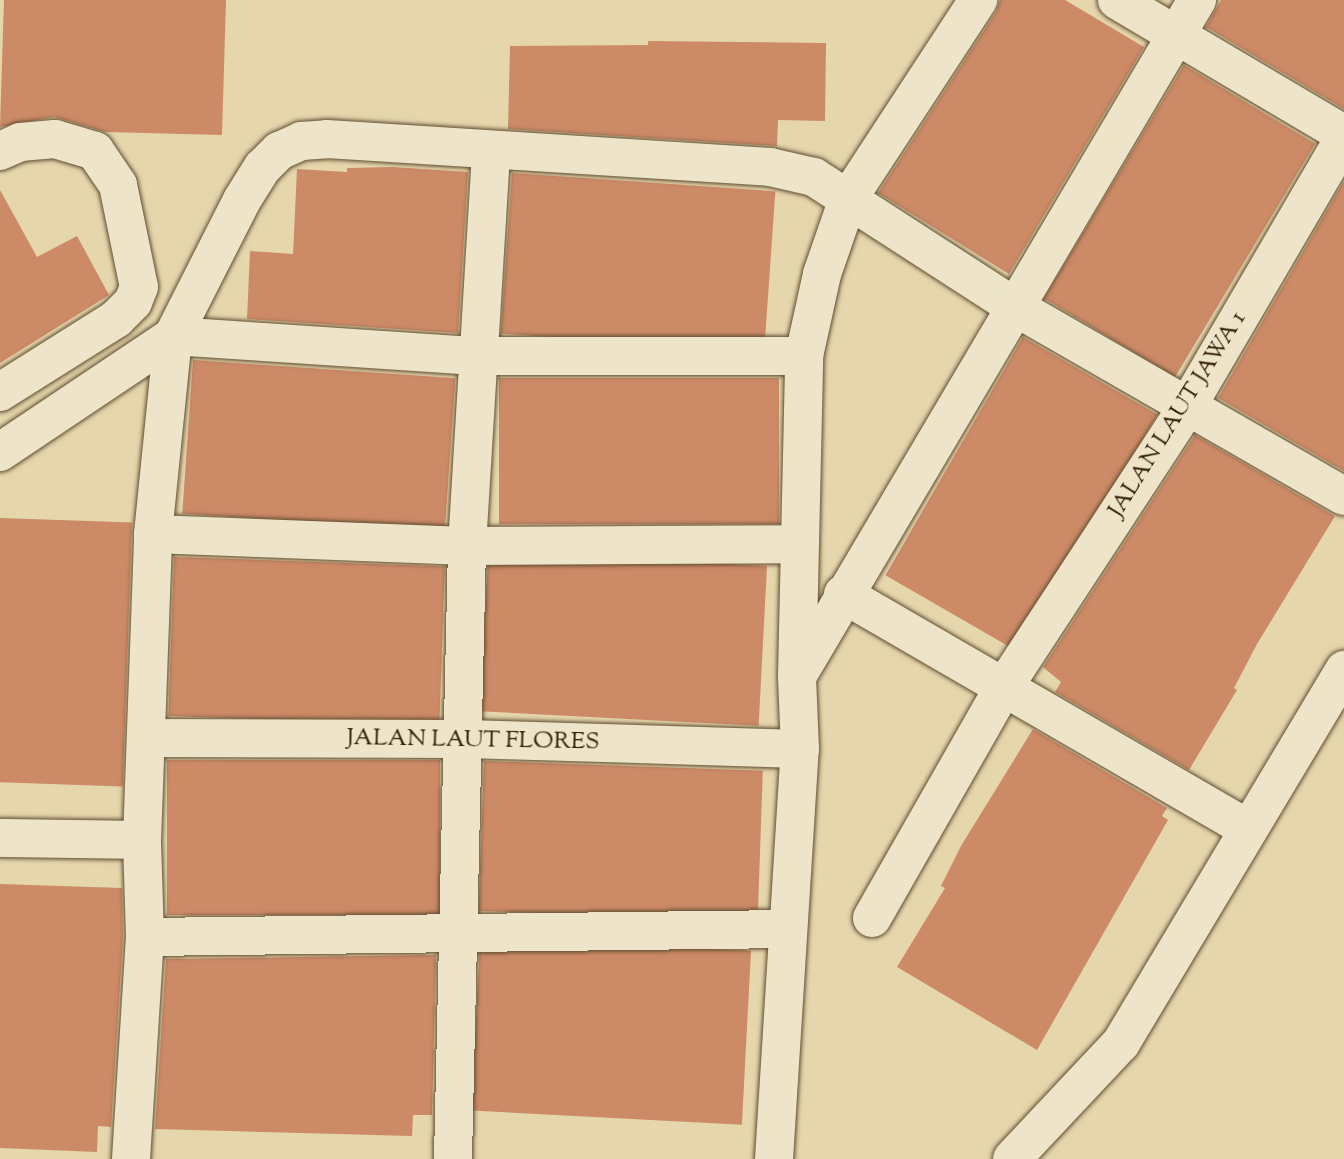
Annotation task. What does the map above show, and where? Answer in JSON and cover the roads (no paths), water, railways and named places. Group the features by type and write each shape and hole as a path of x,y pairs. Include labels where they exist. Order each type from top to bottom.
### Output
{"street":[{"path":"774,1159 800,749 797,676 804,356 822,274 848,199 978,0"},
{"path":"1117,0 1174,37 1344,136"},
{"path":"797,676 843,594 1197,0"},
{"name":"JALAN LAUT JAWA 1","path":"872,918 1004,687 1187,407 1344,136"},
{"path":"0,151 20,142 55,139 95,151 118,184 139,287 133,302 116,319 0,393"},
{"path":"131,1159 145,937 142,840 153,534 173,336 242,200 263,167 279,151 302,141 327,139 491,152 770,167 814,177 1015,307 1344,496"},
{"path":"453,1159 466,739 467,546 476,356 491,152"},
{"path":"0,452 173,336 476,356 804,356"},
{"path":"153,534 467,546 799,544"},
{"path":"843,594 1248,829"},
{"path":"1012,1159 1121,1043 1344,670"},
{"name":"JALAN LAUT FLORES","path":"146,738 466,739 800,749"},
{"path":"0,838 142,840"},
{"path":"145,937 461,936 787,929"}]}
